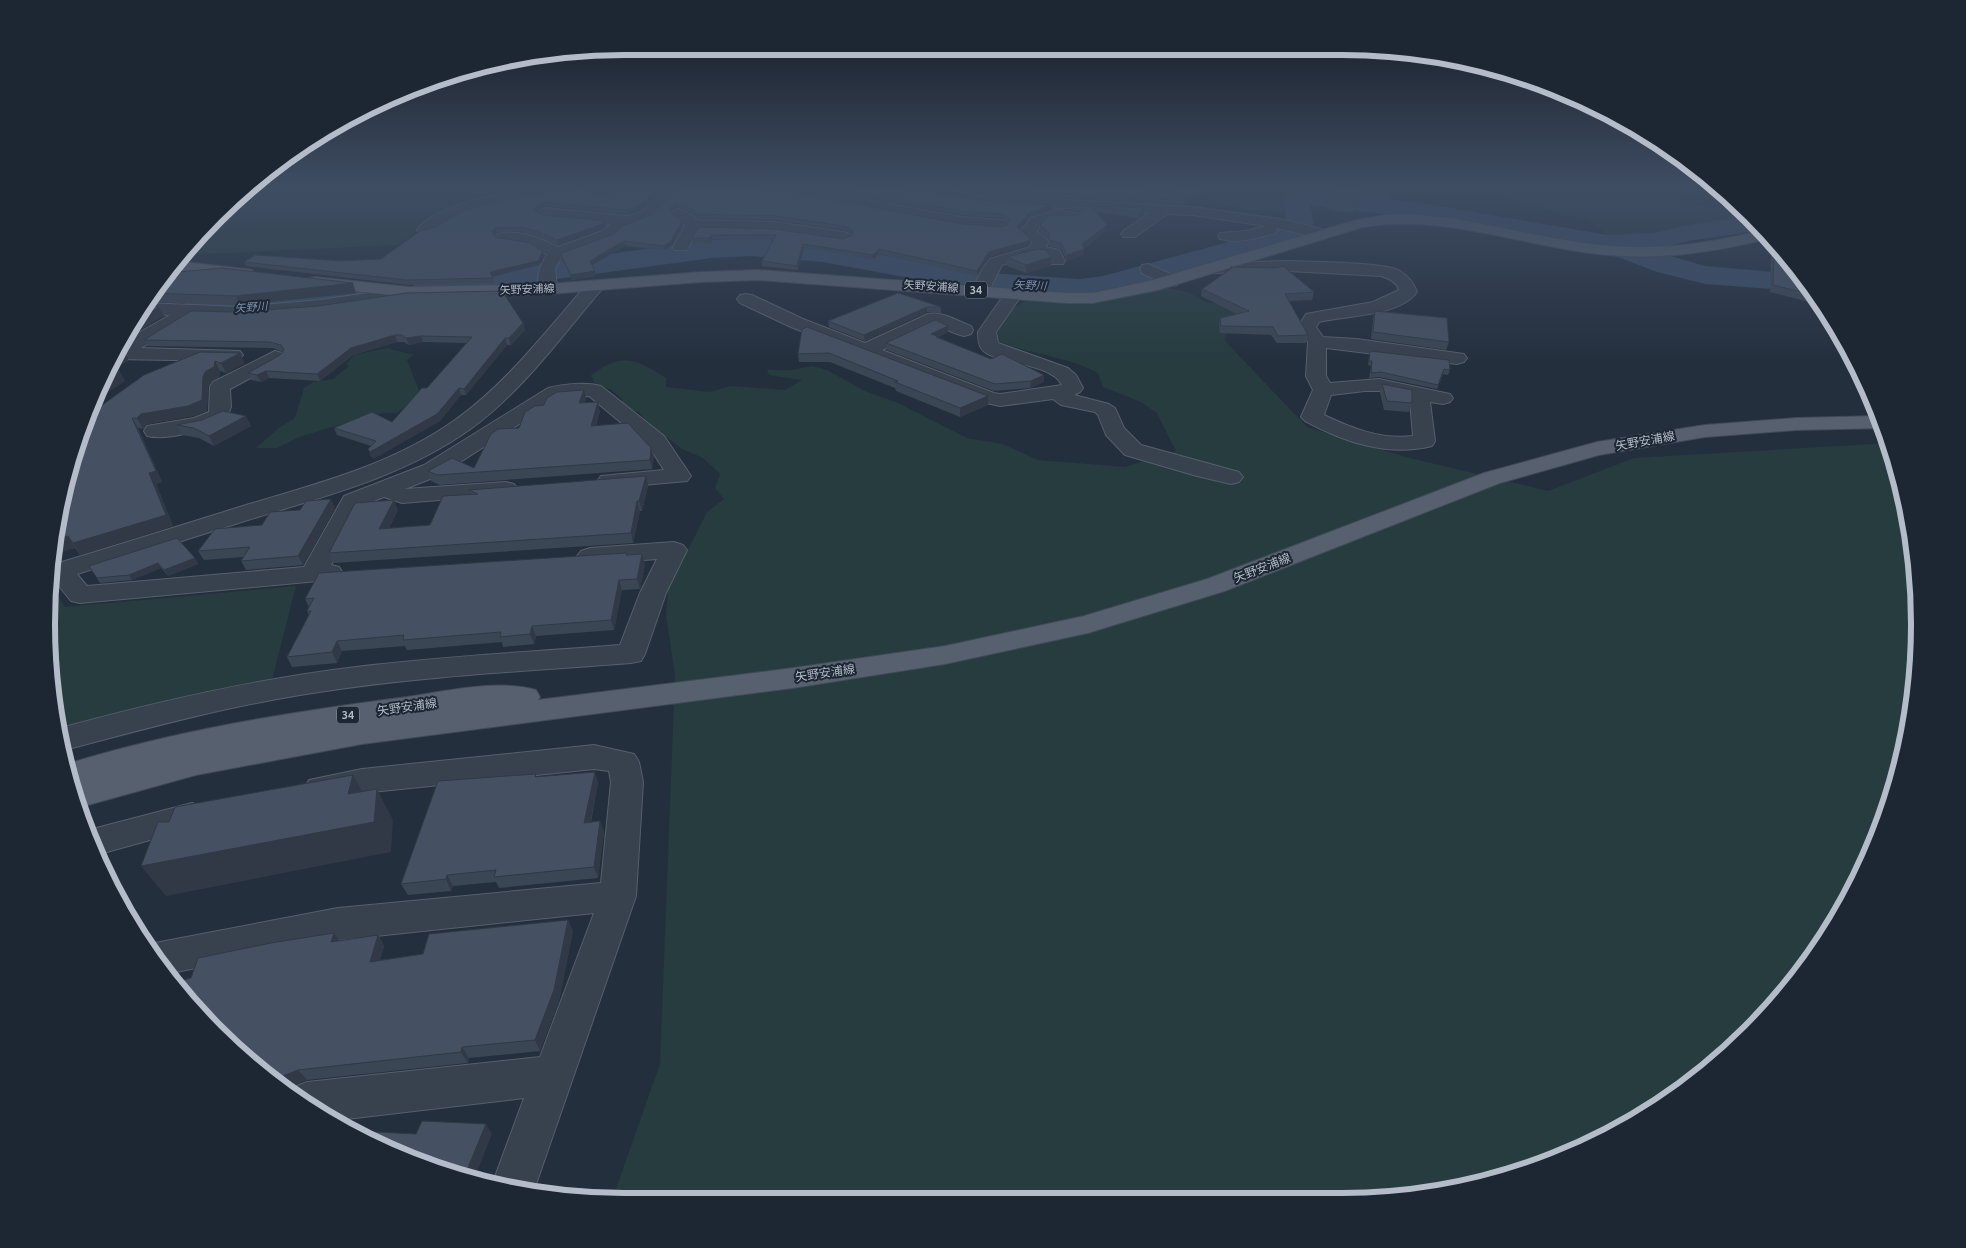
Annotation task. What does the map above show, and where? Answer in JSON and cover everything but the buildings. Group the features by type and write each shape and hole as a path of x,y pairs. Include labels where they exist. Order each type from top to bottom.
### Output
{"main road":[{"name":"矢野安浦線","path":"301,280 409,292 548,278 595,286 701,277 758,275 981,290 1067,298 1094,298 1121,294 1290,244"},
{"name":"矢野安浦線","path":"1568,244 1591,249 1652,253 1684,252 1726,244"},
{"path":"182,266 261,276"},
{"name":"矢野安浦線","path":"81,794 196,763 362,732 793,678 945,655 1088,624 1216,585 1492,478 1597,449 1705,431 1796,424 1874,422"},
{"name":"矢野安浦線","path":"75,774 124,758 286,724 480,697 634,697"}],"street":[{"path":"540,244 556,253 583,244"},
{"path":"1037,250 1040,244"},
{"path":"981,290 991,268 996,262 1037,250 1053,253 1057,261"},
{"path":"548,278 556,253"},
{"path":"1212,268 1288,266 1368,269 1394,274 1406,285 1408,292 1400,299 1381,306 1325,314 1312,318 1308,327 1317,342 1316,376 1323,390 1312,417 1339,431 1358,438 1411,444 1424,441 1420,401"},
{"path":"1148,269 1171,280"},
{"path":"58,571 356,479 419,451 461,426 491,402 525,367 595,286"},
{"path":"151,308 240,312 274,310 409,292"},
{"path":"746,299 797,323 989,398 1000,400 1073,388 1069,379 1063,373 1038,363 1004,354 989,346 987,332 1014,293"},
{"path":"121,359 160,327 193,309"},
{"path":"866,350 934,318 964,330"},
{"path":"1317,342 1357,345 1458,358"},
{"path":"121,359 167,362 206,354 275,357 220,386 221,407 219,416 199,424 155,431"},
{"path":"1323,390 1379,385 1443,398"},
{"path":"313,574 352,501 432,470 554,392 594,390 656,441 679,476 590,483"},
{"path":"1057,392 1068,401 1093,406 1108,412 1114,430 1133,450 1231,477"},
{"path":"384,488 402,496 530,487"},
{"path":"67,738 175,711 318,682 445,668 631,654 652,593 674,550 567,557"},
{"path":"57,574 80,595 352,571"},
{"path":"287,795 362,781 594,757 623,762 627,782 618,896 514,1182"},
{"path":"98,841 222,808"},
{"path":"164,958 338,924 618,896"},
{"path":"316,1102 554,1075"}],"green space":[{"path":"201,244 399,245 192,255"},
{"path":"1168,288 1188,292 1207,303 1225,303 1237,314 1227,328 1225,341 1307,427 1406,457 1548,491 1634,458 1882,443 1892,477 1906,550 1910,587 1910,661 1900,735 1892,771 1868,842 1835,908 1815,940 1770,999 1717,1052 1688,1075 1658,1097 1594,1134 1560,1150 1489,1174 1416,1188 1342,1193 615,1193 660,1064 675,675 666,615 668,590 707,512 724,499 715,488 720,474 703,458 682,449 645,420 639,412 623,407 622,399 612,390 594,382 591,375 612,363 628,360 637,362 666,378 666,387 710,392 731,386 785,390 802,380 769,375 767,370 791,370 813,366 827,370 865,391 898,403 967,438 1003,444 1038,460 1125,467 1176,451 1157,413 1141,402 1103,387 1098,373 1074,363 1023,350 998,341 999,329 1009,311 1024,302 1035,299 1096,301"},
{"path":"387,348 414,355 407,360 419,391 418,396 397,413 383,413 363,418 299,437 277,448 256,448 279,428 295,418 304,388 313,382 333,379 349,366 346,364 354,355"},
{"path":"296,586 271,684 66,735 56,661 56,596 58,596 65,607"}],"waterway":[{"name":"矢野川","path":"427,282 498,278 712,249 752,247 823,253 974,281 1080,288 1105,285 1252,244"},
{"path":"1623,249 1668,266 1705,275 1797,283"},
{"name":"矢野川","path":"175,275 197,278 208,286 197,297 201,305 221,308 264,308 308,304 370,292"}]}
